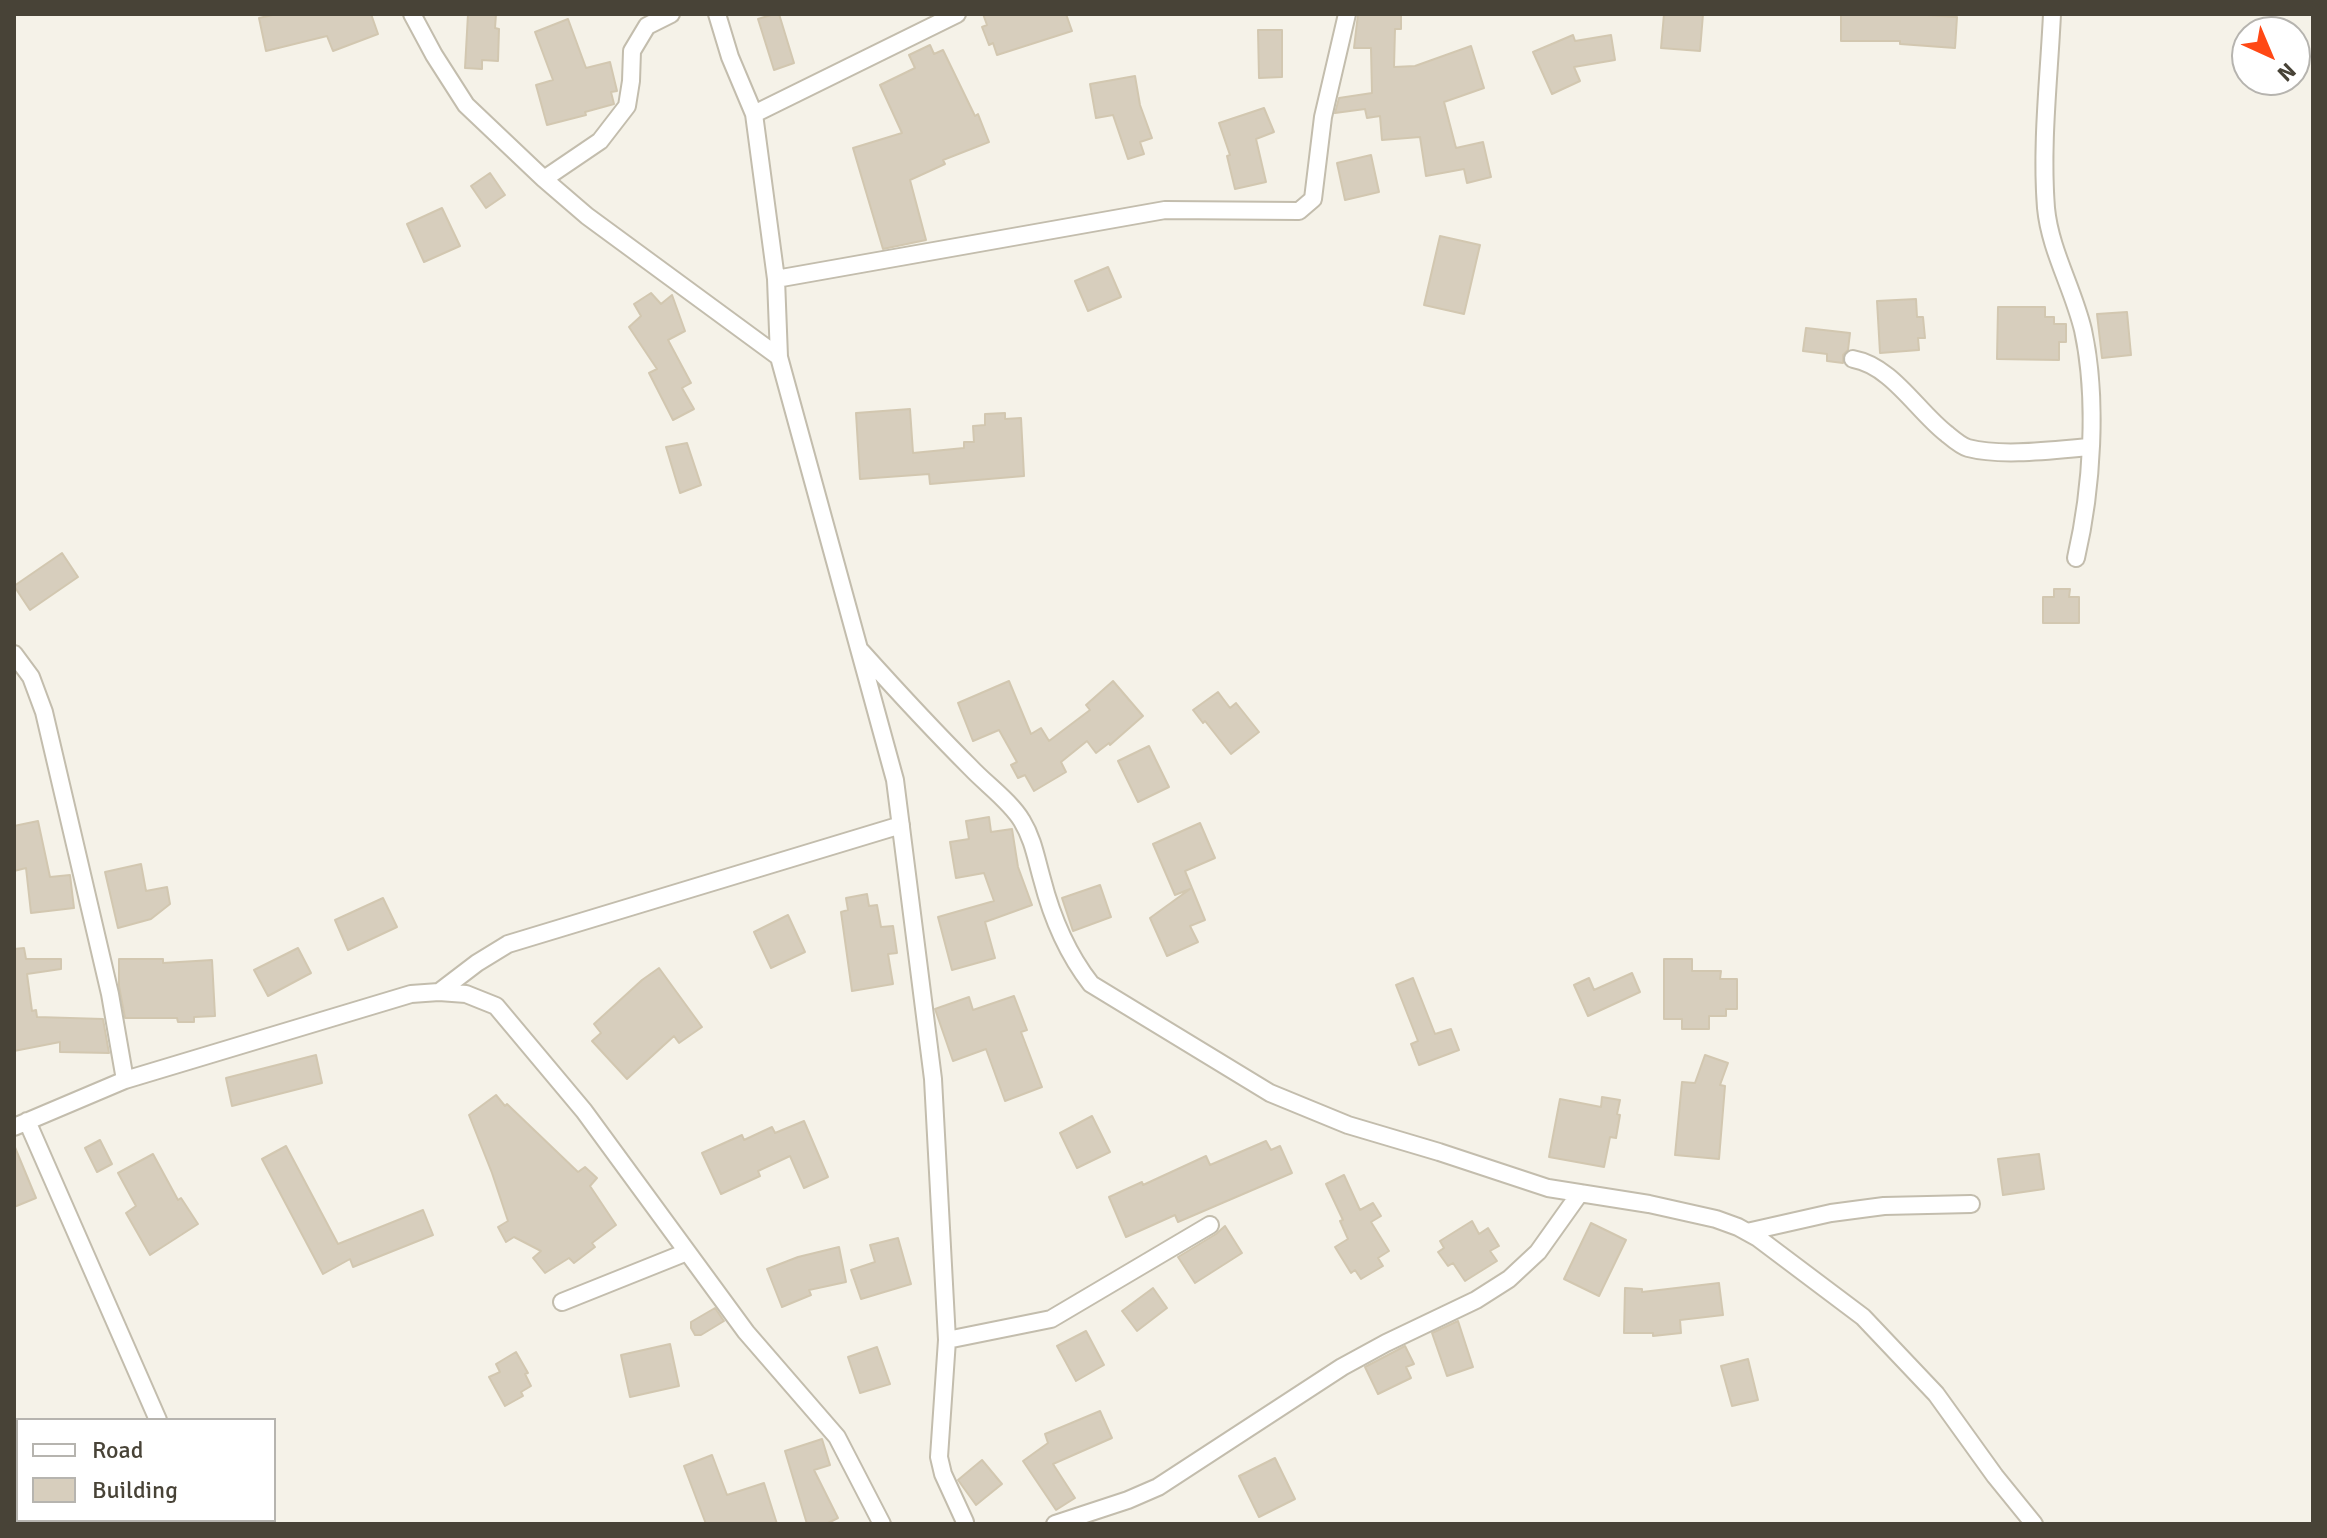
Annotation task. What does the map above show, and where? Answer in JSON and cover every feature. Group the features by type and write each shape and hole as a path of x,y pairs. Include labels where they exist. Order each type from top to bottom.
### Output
{"street":[{"path":"412,14 466,105 544,179 587,216 779,357"},
{"path":"544,179 600,141 627,106 632,51 647,26 671,14"},
{"path":"717,14 730,57 754,114 776,279 779,357 895,780 933,1079 947,1340 939,1457 943,1474 965,1522"},
{"path":"754,114 957,14"},
{"path":"776,279 1165,210 1299,211 1313,199 1323,117 1347,14"},
{"path":"2052,14 2045,147 2046,209 2051,240 2083,330 2090,377 2086,514 2076,558"},
{"path":"1853,359 1882,370 1925,414 1965,447 2031,451 2090,447"},
{"path":"859,649 933,730 1014,809 1034,845 1057,927 1073,960 1091,984 1270,1093 1348,1125 1548,1188 1649,1204 1716,1219 1747,1232 1863,1317 1936,1394 2034,1524"},
{"path":"14,654 31,677 44,712 110,994 125,1080"},
{"path":"439,992 508,944 901,825"},
{"path":"157,1418 20,1124 125,1080 411,994 466,994 496,1006 584,1111 746,1332 837,1437 882,1524"},
{"path":"1055,1524 1158,1487 1342,1367 1476,1300 1509,1279 1538,1252 1580,1193"},
{"path":"1747,1232 1858,1209 1971,1204"},
{"path":"947,1340 1051,1319 1210,1225"},
{"path":"562,1302 687,1252"}],"building":[{"path":"277,14 371,14 378,34 333,51 327,36 266,51 259,18"},
{"path":"468,14 496,14 498,61 482,60 482,69 465,68"},
{"path":"779,14 794,63 774,70 758,19"},
{"path":"983,14 1066,14 1072,31 997,55 982,27 987,25"},
{"path":"1358,14 1401,14 1401,29 1395,29 1394,67 1415,66 1471,46 1484,88 1444,102 1456,148 1483,142 1491,177 1467,183 1464,169 1426,176 1420,137 1382,140 1380,116 1367,118 1365,109 1335,113 1339,98 1372,93 1371,48 1354,48"},
{"path":"1664,14 1703,14 1700,51 1661,48"},
{"path":"1841,14 1957,17 1955,48 1900,44 1900,41 1841,41"},
{"path":"568,19 586,68 610,62 617,91 611,92 614,104 547,125 536,85 553,80 535,32"},
{"path":"1258,30 1282,30 1282,77 1259,78"},
{"path":"1573,35 1575,41 1611,35 1615,60 1574,67 1580,81 1552,94 1533,52"},
{"path":"930,45 934,54 943,50 975,116 978,114 989,142 943,160 945,164 910,180 926,240 883,249 853,148 902,133 880,85 915,68 909,55"},
{"path":"1135,76 1140,105 1152,138 1140,142 1144,154 1128,159 1113,115 1096,118 1090,84"},
{"path":"1264,108 1274,132 1256,139 1266,182 1235,189 1227,156 1230,155 1219,123"},
{"path":"1371,155 1379,192 1345,200 1337,163"},
{"path":"490,173 505,195 486,208 471,186"},
{"path":"442,208 460,246 424,262 407,224"},
{"path":"1440,236 1480,245 1464,314 1424,305"},
{"path":"1108,267 1121,297 1088,311 1075,281"},
{"path":"651,293 661,304 672,295 685,331 668,340 691,383 682,388 694,409 673,420 649,373 657,369 629,327 641,316 634,304"},
{"path":"1916,299 1917,317 1923,317 1925,338 1918,338 1919,350 1880,353 1877,301"},
{"path":"1998,307 2045,307 2045,317 2054,317 2054,324 2066,324 2066,342 2059,342 2059,360 1997,359"},
{"path":"2127,312 2131,355 2102,358 2097,314"},
{"path":"1806,328 1850,333 1843,363 1827,361 1827,354 1803,351"},
{"path":"910,409 913,453 964,448 964,442 974,442 973,426 985,425 985,414 1005,413 1005,419 1021,418 1024,476 930,484 929,474 860,479 856,413"},
{"path":"687,443 701,485 680,493 666,447"},
{"path":"62,553 78,577 30,610 14,586"},
{"path":"2054,589 2070,589 2069,597 2079,597 2079,623 2043,623 2043,597 2054,597"},
{"path":"1009,681 1031,734 1041,728 1049,741 1090,710 1086,705 1113,681 1143,716 1096,753 1087,741 1061,762 1066,772 1034,791 1025,775 1018,778 1011,765 1017,762 999,730 973,741 958,703"},
{"path":"1218,692 1230,708 1236,703 1259,732 1231,754 1193,710"},
{"path":"1149,746 1169,787 1138,802 1118,761"},
{"path":"989,817 991,832 1012,829 1018,867 1032,905 985,922 995,958 952,970 938,917 994,901 984,873 956,878 950,842 969,839 966,821"},
{"path":"38,821 50,877 70,875 74,908 31,913 26,868 14,871 14,826"},
{"path":"1200,823 1215,858 1185,871 1205,920 1190,926 1198,942 1167,956 1150,918 1190,889 1175,895 1153,844"},
{"path":"141,864 146,891 167,887 170,904 151,919 118,928 105,872"},
{"path":"1100,885 1111,917 1073,931 1062,898"},
{"path":"867,894 869,906 877,905 881,927 893,926 897,953 888,954 893,984 852,991 841,912 848,910 846,898"},
{"path":"383,898 397,927 348,950 335,920"},
{"path":"788,915 805,952 771,968 754,932"},
{"path":"24,948 26,959 61,959 61,969 27,974 32,1011 36,1010 37,1017 103,1019 109,1053 60,1052 60,1042 14,1051 14,949"},
{"path":"298,948 311,973 268,996 254,970"},
{"path":"119,959 163,959 163,963 212,960 215,1016 194,1017 194,1022 178,1022 177,1018 125,1018 119,986"},
{"path":"1664,959 1692,959 1692,971 1721,971 1720,979 1737,979 1737,1009 1726,1009 1726,1016 1709,1016 1709,1029 1682,1029 1682,1019 1664,1019"},
{"path":"659,968 702,1027 679,1043 674,1036 627,1079 592,1041 601,1033 594,1024"},
{"path":"1632,973 1640,992 1588,1016 1574,985 1589,978 1594,990"},
{"path":"1413,978 1435,1034 1451,1029 1459,1050 1419,1065 1411,1044 1418,1041 1396,985"},
{"path":"1014,996 1027,1030 1021,1032 1042,1087 1005,1101 986,1049 953,1061 935,1009 969,997 973,1010"},
{"path":"316,1055 322,1083 232,1106 226,1078"},
{"path":"1705,1055 1728,1063 1720,1085 1725,1086 1719,1159 1675,1155 1682,1082 1695,1083"},
{"path":"496,1095 578,1172 585,1167 597,1178 590,1186 616,1225 592,1243 595,1247 574,1263 569,1258 545,1273 533,1258 541,1251 514,1237 506,1242 498,1227 508,1221 469,1115"},
{"path":"1602,1097 1620,1100 1616,1138 1610,1137 1604,1167 1549,1157 1560,1099 1601,1107"},
{"path":"1092,1116 1110,1152 1077,1168 1060,1133"},
{"path":"804,1121 828,1177 804,1188 790,1156 758,1171 760,1176 721,1194 702,1153 742,1135 744,1140 772,1127 775,1133"},
{"path":"100,1140 112,1164 97,1172 85,1148"},
{"path":"1266,1141 1271,1150 1280,1146 1292,1173 1178,1222 1175,1215 1126,1237 1109,1197 1206,1156 1210,1165"},
{"path":"14,1145 36,1198 14,1207"},
{"path":"286,1146 338,1244 423,1210 433,1235 353,1267 350,1259 323,1274 262,1159"},
{"path":"153,1154 178,1200 181,1198 198,1224 150,1255 126,1213 136,1206 118,1173"},
{"path":"2039,1154 2044,1189 2003,1195 1998,1159"},
{"path":"1344,1175 1360,1210 1373,1203 1381,1216 1371,1222 1389,1251 1378,1258 1383,1266 1361,1279 1355,1270 1351,1273 1335,1247 1348,1239 1340,1221 1343,1220 1326,1184"},
{"path":"1472,1221 1479,1234 1488,1228 1499,1246 1490,1251 1497,1261 1465,1281 1453,1263 1448,1266 1438,1252 1444,1248 1440,1241"},
{"path":"1591,1223 1626,1240 1599,1296 1564,1279"},
{"path":"1225,1226 1242,1253 1195,1283 1178,1257"},
{"path":"898,1238 911,1284 861,1299 851,1270 875,1262 870,1245"},
{"path":"839,1247 846,1282 809,1290 811,1295 782,1307 767,1269 798,1257"},
{"path":"1719,1283 1723,1315 1680,1320 1681,1333 1653,1336 1653,1333 1624,1333 1625,1288 1642,1289 1642,1292"},
{"path":"1153,1288 1167,1308 1137,1331 1122,1311"},
{"path":"715,1308 724,1321 701,1335 695,1335 691,1322"},
{"path":"1458,1321 1473,1367 1447,1376 1432,1333"},
{"path":"1086,1331 1104,1365 1076,1381 1057,1346"},
{"path":"670,1344 679,1386 630,1397 621,1355"},
{"path":"1405,1346 1414,1364 1406,1367 1411,1378 1378,1394 1365,1367"},
{"path":"877,1347 890,1384 860,1393 848,1357"},
{"path":"516,1352 528,1373 525,1374 531,1386 521,1392 523,1396 505,1406 489,1377 500,1372 496,1364"},
{"path":"1748,1359 1758,1400 1732,1406 1721,1366"},
{"path":"1100,1411 1112,1438 1053,1464 1075,1498 1056,1510 1023,1461 1048,1443 1045,1434"},
{"path":"822,1439 830,1465 814,1470 838,1518 826,1524 807,1524 785,1451"},
{"path":"712,1455 727,1495 764,1483 777,1524 706,1524 684,1466"},
{"path":"1275,1458 1295,1499 1259,1517 1239,1476"},
{"path":"982,1460 1002,1484 976,1505 958,1480"}]}
